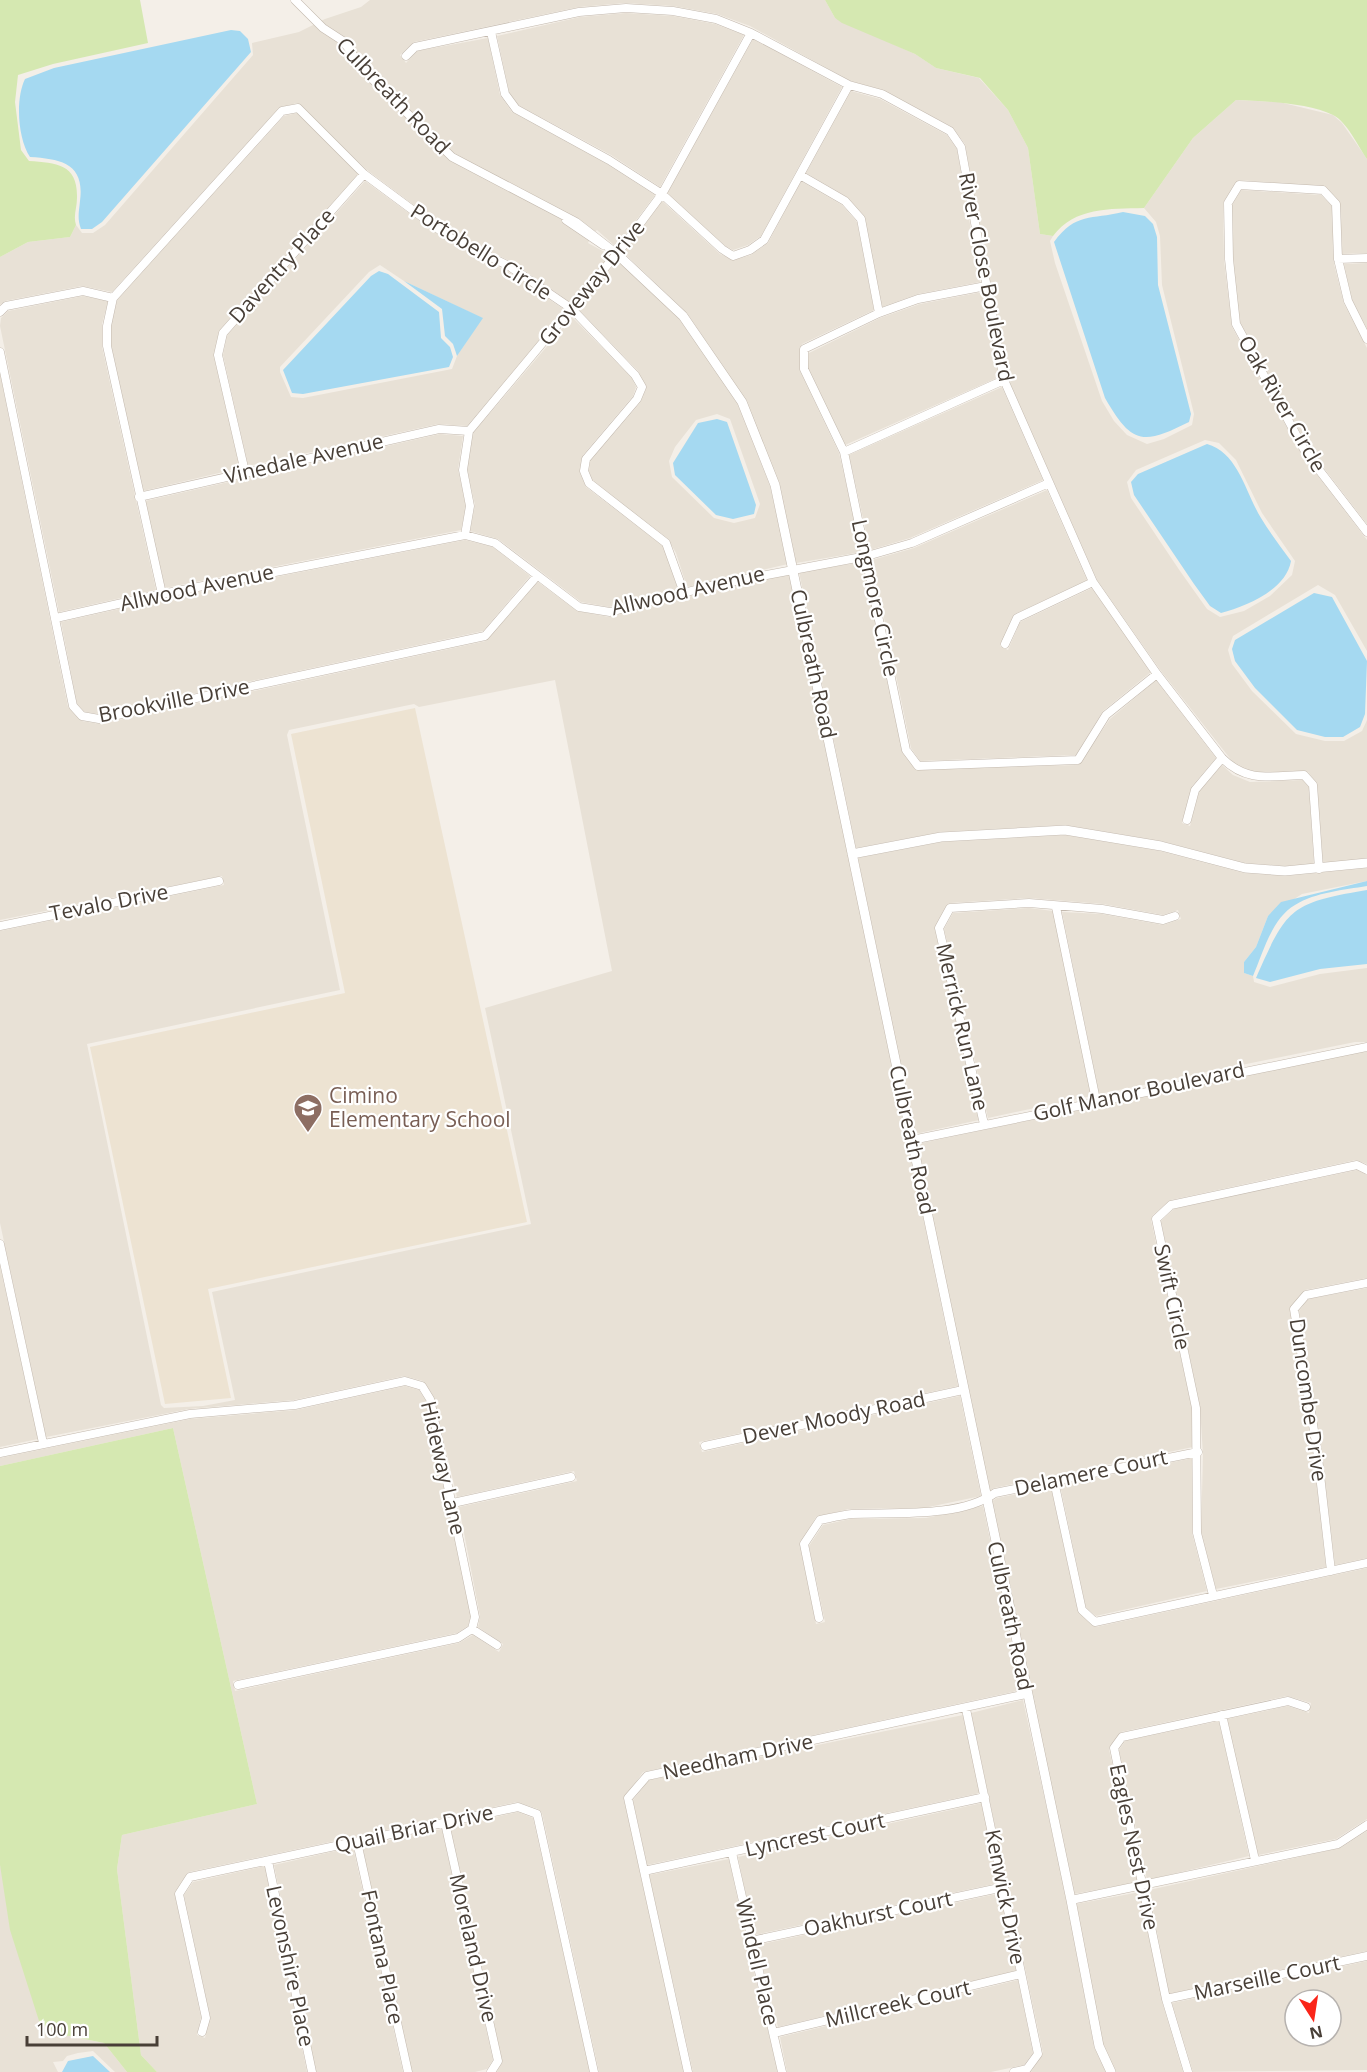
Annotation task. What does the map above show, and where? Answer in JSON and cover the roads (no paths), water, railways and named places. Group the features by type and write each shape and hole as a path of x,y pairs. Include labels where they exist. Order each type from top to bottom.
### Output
{"street":[{"name":"Culbreath Road","path":"295,0 323,28 343,41 368,74 443,150 462,164 598,236 683,316 742,402 775,485 1026,1694 1071,1900 1099,2046 1111,2072"},
{"name":"River Close Boulevard","path":"406,56 415,47 579,12 626,8 673,11 705,17 751,33 849,85 891,99 950,131 962,147 1004,380 1094,582 1157,674 1222,759 1234,770 1250,777 1304,775 1313,785 1319,870"},
{"path":"491,32 505,94 516,109 609,160 662,194 722,249 733,255 750,250 764,240 849,85"},
{"name":"Groveway Drive","path":"469,431 617,254 662,194 751,33"},
{"name":"Portobello Circle","path":"162,594 107,346 107,326 114,298 282,111 298,108 364,174 449,237 509,266 572,309 635,375 642,387 637,399 586,459 584,471 589,483 666,543 684,593"},
{"name":"Daventry Place","path":"245,472 218,355 223,333 364,174"},
{"path":"800,174 845,201 861,219 879,313"},
{"name":"Oak River Circle","path":"1367,339 1348,302 1338,259 1336,204 1323,190 1239,185 1228,203 1229,260 1236,324 1306,453 1367,532"},
{"path":"1338,259 1367,258"},
{"name":"Longmore Circle","path":"986,286 918,299 879,313 804,349 804,369 843,452 867,556 906,750 918,766 1078,760 1106,715 1157,674"},
{"path":"0,312 6,306 83,291 114,298"},
{"name":"Brookville Drive","path":"0,352 73,706 82,716 99,719 485,636 537,576"},
{"path":"843,452 1004,380"},
{"name":"Vinedale Avenue","path":"139,497 440,429 469,431"},
{"path":"465,535 470,506 463,470 469,431"},
{"name":"Allwood Avenue","path":"56,618 162,594 465,535 495,543 579,607 609,612 793,568 867,556 912,543 1049,483"},
{"path":"1005,644 1017,618 1094,582"},
{"path":"1187,820 1196,790 1222,759"},
{"path":"852,854 941,837 1065,830 1161,846 1245,868 1285,871 1319,870 1367,863"},
{"name":"Tevalo Drive","path":"0,926 219,881"},
{"name":"Merrick Run Lane","path":"984,1124 939,928 950,908 1029,903 1102,909 1163,920 1175,916"},
{"path":"1056,907 1096,1100"},
{"name":"Golf Manor Boulevard","path":"912,1140 1096,1100 1367,1047"},
{"name":"Swift Circle","path":"1213,1595 1197,1533 1196,1408 1156,1219 1172,1205 1357,1165 1367,1170"},
{"path":"0,1244 43,1443"},
{"name":"Duncombe Drive","path":"1331,1571 1317,1449 1294,1309 1306,1295 1367,1283"},
{"name":"Hideway Lane","path":"0,1453 190,1414 295,1405 405,1381 422,1386 430,1399 453,1503 475,1617 472,1629"},
{"name":"Dever Moody Road","path":"705,1446 963,1390"},
{"name":"Delamere Court","path":"819,1618 804,1544 820,1520 850,1514 925,1513 986,1500 995,1493 1198,1452"},
{"path":"453,1503 571,1477"},
{"path":"1054,1481 1082,1610 1095,1622 1367,1563"},
{"path":"238,1685 459,1638 472,1629 497,1646"},
{"name":"Needham Drive","path":"688,2072 628,1798 647,1776 966,1709 1026,1694"},
{"name":"Eagles Nest Drive","path":"1188,2072 1166,2000 1114,1748 1122,1737 1222,1715 1288,1701 1306,1707"},
{"name":"Kenwick Drive","path":"966,1709 1038,2054 1027,2069 1014,2072"},
{"path":"1222,1715 1255,1860"},
{"name":"Lyncrest Court","path":"644,1871 985,1797"},
{"name":"Quail Briar Drive","path":"202,2032 206,2018 179,1894 190,1877 518,1807 537,1814 594,2072"},
{"name":"Moreland Drive","path":"445,1823 498,2061 491,2072"},
{"path":"1071,1900 1338,1844 1367,1825"},
{"name":"Fontana Place","path":"357,1842 408,2072"},
{"name":"Windell Place","path":"732,1853 782,2072"},
{"name":"Levonshire Place","path":"268,1861 312,2072"},
{"name":"Oakhurst Court","path":"751,1941 1004,1887"},
{"name":"Marseille Court","path":"1166,2000 1367,1956"},
{"name":"Millcreek Court","path":"774,2033 1021,1974"}],"water":[{"path":"231,30 240,31 248,39 251,52 102,222 92,229 81,229 79,215 81,189 75,171 61,162 30,157 26,149 19,119 20,98 25,79 54,68"},
{"path":"1123,212 1145,216 1153,224 1157,237 1158,285 1191,414 1189,422 1160,435 1149,437 1131,432 1123,425 1105,398 1054,242 1062,232 1077,221"},
{"path":"379,271 388,274 439,312 441,338 450,347 453,357 449,367 303,394 292,393 283,370 371,276"},
{"path":"404,281 483,318 457,356 453,344 445,336 442,309"},
{"path":"717,419 727,422 756,505 754,514 733,519 716,515 675,475 673,463 698,423"},
{"path":"1207,444 1218,448 1234,465 1261,518 1291,561 1288,571 1274,588 1253,601 1221,613 1210,606 1194,584 1134,495 1131,482 1138,474"},
{"path":"1314,593 1332,597 1367,661 1365,714 1360,727 1343,737 1325,737 1297,730 1255,688 1235,661 1232,649 1235,640"},
{"path":"1367,881 1367,886 1330,892 1295,905 1280,918 1274,927 1253,976 1244,973 1244,962 1256,947 1268,916 1281,902"},
{"path":"1367,890 1367,964 1320,969 1270,982 1256,978 1284,923 1294,913 1322,899"},
{"path":"93,2056 110,2072 62,2072 68,2061"}],"place":[{"name":"Cimino Elementary School","path":"308,1134"}]}
